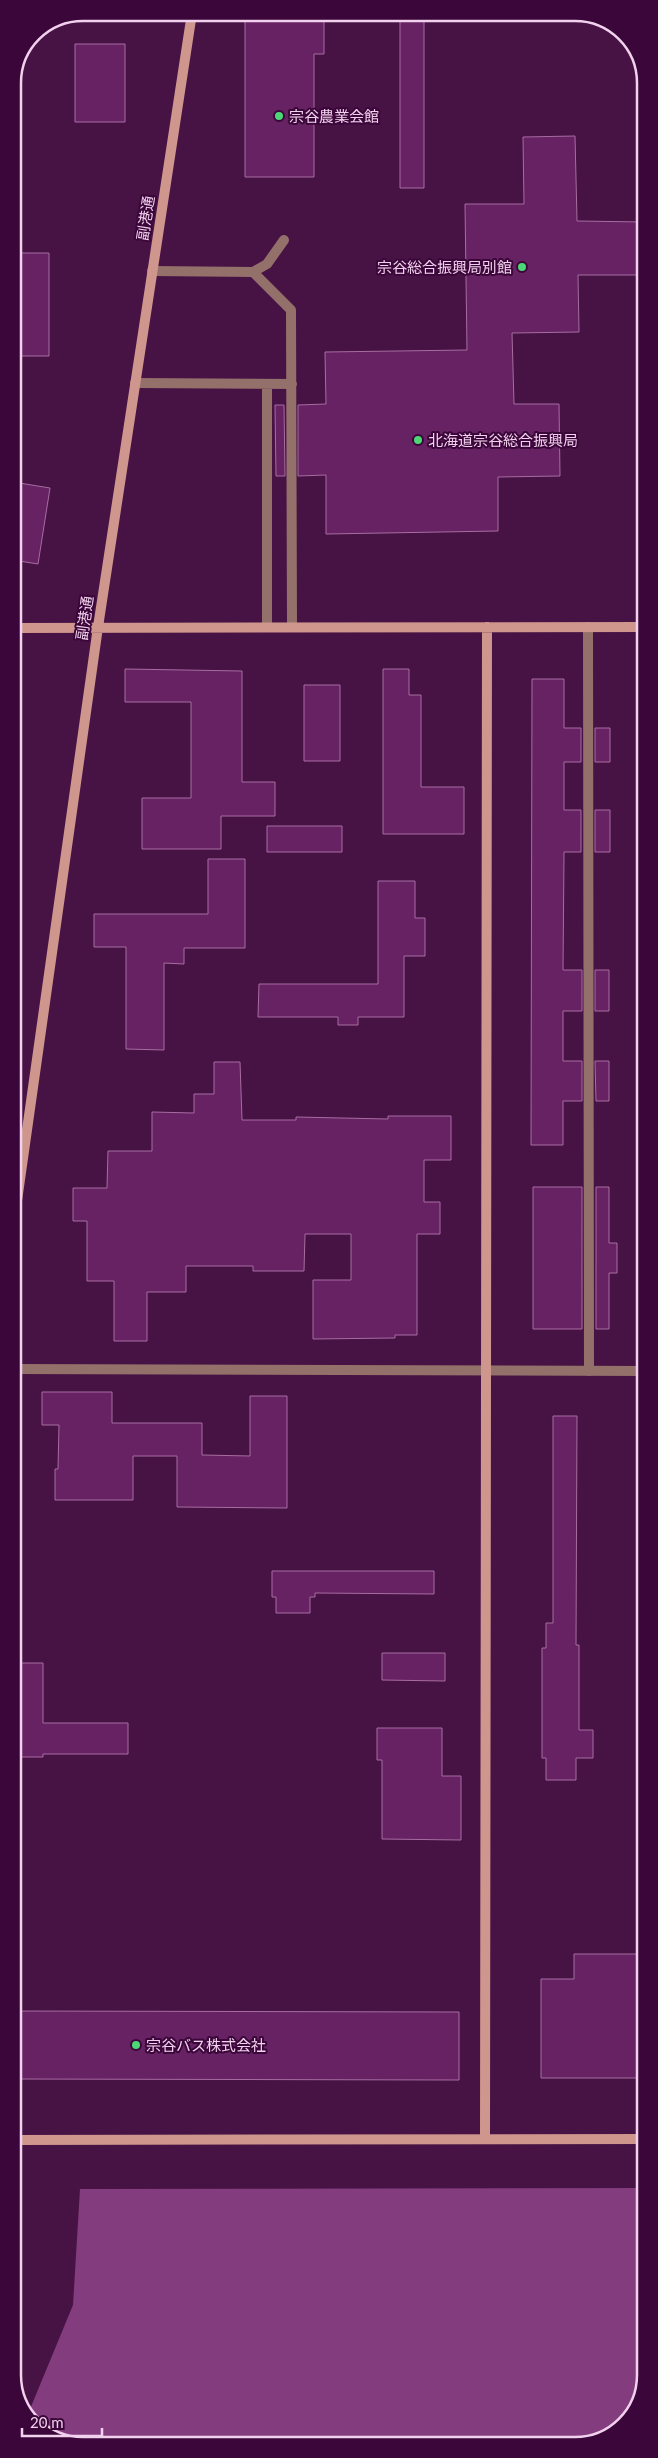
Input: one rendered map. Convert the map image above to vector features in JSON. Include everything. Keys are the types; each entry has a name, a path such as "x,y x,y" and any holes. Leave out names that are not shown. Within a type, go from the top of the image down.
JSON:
{"street":[{"name":"副港通","path":"21,1172 98,627 191,21"},
{"path":"152,271 254,272 267,264 284,240"},
{"path":"254,272 291,310 292,627"},
{"path":"135,383 292,384"},
{"path":"267,384 267,627"},
{"path":"485,2138 488,627"},
{"path":"588,627 589,1371"},
{"path":"21,628 637,627"},
{"path":"21,1369 637,1371"},
{"path":"21,2140 637,2139"}],"shaded area":[{"path":"637,2188 637,2375 632,2399 621,2416 606,2429 587,2436 575,2437 79,2437 59,2432 42,2421 31,2408 73,2305 80,2189"}],"building":[{"name":"宗谷農業会館","path":"245,21 324,21 324,54 314,54 314,177 245,177"},
{"path":"400,21 424,21 424,188 400,188"},
{"path":"75,44 125,44 125,122 75,122"},
{"name":"北海道宗谷総合振興局","path":"575,136 577,221 637,222 637,275 578,275 579,332 512,333 514,404 559,404 560,476 498,477 498,531 326,534 326,475 298,476 298,405 326,404 325,352 467,350 465,204 524,204 523,137"},
{"path":"21,253 49,253 49,356 21,356"},
{"path":"275,405 284,405 285,476 276,476"},
{"path":"21,483 50,488 38,564 21,561"},
{"path":"125,669 242,671 242,782 275,782 275,816 221,816 221,849 142,849 142,798 191,798 191,702 125,702"},
{"path":"383,669 409,669 409,695 421,695 421,787 464,787 464,834 383,834"},
{"path":"532,679 564,679 564,728 581,728 581,762 564,762 564,810 581,810 581,852 564,852 563,970 582,970 582,1011 563,1011 563,1061 582,1061 582,1101 563,1101 563,1145 531,1145"},
{"path":"304,685 340,685 340,761 304,761"},
{"path":"595,728 610,728 610,762 595,762"},
{"path":"595,810 610,810 610,852 595,852"},
{"path":"267,826 342,826 342,852 267,852"},
{"path":"208,859 245,859 245,948 184,948 184,964 164,963 164,1050 126,1049 126,947 94,947 94,914 208,914"},
{"path":"378,881 415,881 415,918 425,918 425,956 404,956 404,1017 358,1017 358,1025 338,1025 338,1017 258,1017 259,984 378,984"},
{"path":"595,970 609,970 609,1011 595,1011"},
{"path":"595,1061 609,1061 609,1101 596,1101"},
{"path":"214,1062 240,1062 242,1120 296,1120 296,1117 388,1119 388,1116 451,1116 451,1160 424,1160 424,1202 440,1202 440,1234 417,1234 417,1335 395,1335 395,1338 313,1339 313,1280 351,1280 351,1234 305,1234 304,1271 253,1271 253,1266 186,1266 186,1292 147,1292 147,1341 114,1341 114,1281 87,1281 87,1221 73,1221 73,1188 107,1188 108,1151 152,1151 152,1112 194,1113 194,1094 214,1094"},
{"path":"533,1187 582,1187 582,1329 533,1329"},
{"path":"596,1187 609,1187 609,1243 617,1243 617,1273 609,1273 609,1329 596,1329"},
{"path":"42,1392 112,1392 112,1423 202,1423 202,1455 250,1456 250,1396 287,1396 287,1508 177,1507 177,1456 133,1456 133,1500 55,1500 55,1469 58,1469 59,1425 42,1425"},
{"path":"553,1416 577,1416 576,1645 579,1645 579,1730 593,1730 593,1758 576,1758 576,1780 546,1780 546,1758 542,1758 542,1648 546,1648 546,1623 553,1623"},
{"path":"272,1571 434,1571 434,1594 315,1593 315,1597 310,1597 310,1613 276,1613 276,1597 272,1597"},
{"path":"382,1653 445,1653 445,1681 382,1680"},
{"path":"21,1663 43,1663 43,1723 128,1723 128,1754 43,1754 43,1757 21,1757"},
{"path":"377,1728 442,1728 442,1776 461,1776 461,1840 382,1839 382,1760 377,1760"},
{"path":"574,1954 637,1954 637,2078 541,2078 541,1979 574,1979"},
{"path":"21,2011 459,2012 459,2080 21,2079"}],"place":[{"name":"宗谷農業会館","path":"279,116"},
{"name":"宗谷総合振興局別館","path":"522,267"},
{"name":"北海道宗谷総合振興局","path":"418,440"},
{"name":"宗谷バス株式会社","path":"136,2045"}]}
